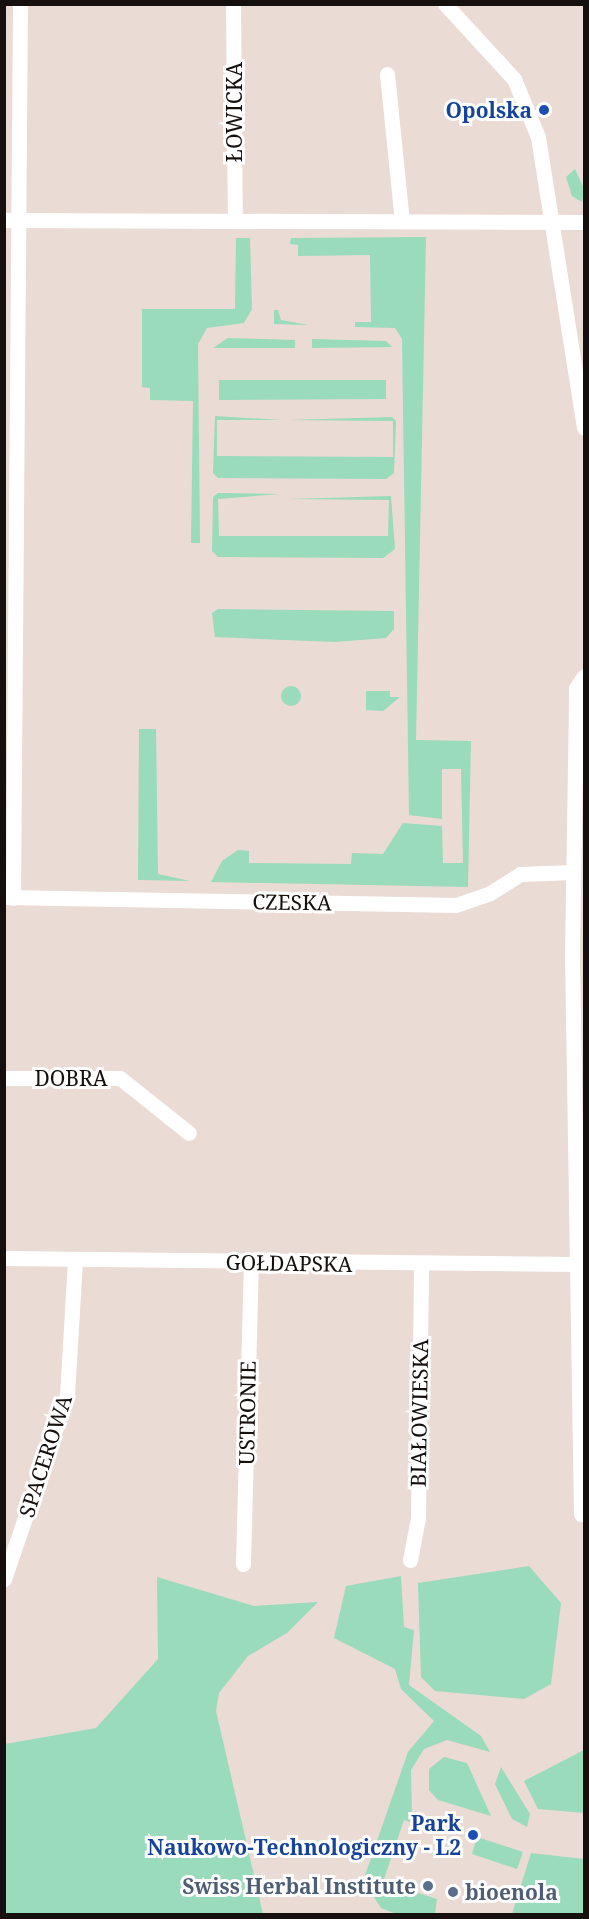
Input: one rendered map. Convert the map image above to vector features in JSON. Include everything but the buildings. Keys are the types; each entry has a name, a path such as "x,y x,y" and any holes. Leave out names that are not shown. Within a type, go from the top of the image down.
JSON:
{"street":[{"path":"9,898 12,219 20,4"},
{"name":"ŁOWICKA","path":"233,4 235,220"},
{"path":"446,4 507,70 528,104 555,225 585,427"},
{"path":"387,74 402,221"},
{"path":"12,219 402,221 555,225 585,222"},
{"path":"581,1514 574,1264 573,872 576,688 585,676"},
{"name":"CZESKA","path":"9,898 456,905 490,893 520,874 573,872"},
{"name":"DOBRA","path":"4,1077 120,1078 189,1133"},
{"name":"GOŁDAPSKA","path":"4,1258 421,1266 574,1264"},
{"name":"SPACEROWA","path":"4,1579 67,1395 75,1259"},
{"name":"USTRONIE","path":"243,1564 251,1263"},
{"name":"BIAŁOWIESKA","path":"410,1560 418,1518 421,1266"}],"green space":[{"path":"575,169 584,189 582,202 572,196 566,177"},
{"path":"426,237 416,740 471,741 468,887 211,882 222,861 238,850 249,851 249,863 351,864 352,853 383,854 403,823 442,826 443,863 463,863 461,769 442,769 442,819 409,815 402,339 395,328 355,327 355,322 371,322 370,255 298,256 298,245 290,244 291,238"},
{"path":"236,238 250,238 252,309 244,323 207,328 198,344 200,543 191,543 193,401 150,400 150,388 142,387 142,309 235,309"},
{"path":"274,310 278,310 281,320 308,325 274,324"},
{"path":"228,338 295,340 295,348 213,348"},
{"path":"312,339 386,341 392,347 312,348"},
{"path":"219,380 386,380 386,399 219,400"},
{"path":"215,416 283,420 217,420 217,456 393,457 393,421 288,420 392,417 396,421 394,473 386,479 218,478 213,473"},
{"path":"218,493 280,494 218,499 219,536 388,536 389,500 289,499 391,496 395,549 383,558 218,557 212,551 213,497"},
{"path":"218,609 394,611 394,629 386,638 335,642 215,637 212,613"},
{"path":"291,686 298,689 301,696 298,703 291,706 284,703 281,696 284,689"},
{"path":"366,691 390,691 390,697 400,697 383,711 366,710"},
{"path":"139,729 156,729 158,874 190,881 138,880"},
{"path":"529,1566 561,1603 551,1684 524,1699 435,1691 421,1677 418,1583"},
{"path":"401,1576 404,1627 414,1630 409,1685 481,1736 490,1752 447,1740 424,1749 411,1770 412,1815 410,1822 404,1820 383,1882 437,1899 435,1914 396,1914 381,1908 363,1881 408,1752 434,1721 401,1689 395,1669 334,1638 346,1586"},
{"path":"157,1577 254,1606 318,1602 287,1633 248,1656 219,1693 216,1711 263,1914 5,1914 5,1744 96,1728 158,1659"},
{"path":"584,1750 584,1813 538,1809 524,1781"},
{"path":"444,1757 467,1763 491,1816 438,1800 429,1790 429,1769"},
{"path":"501,1767 530,1814 527,1827 512,1819 495,1784"},
{"path":"477,1837 523,1852 517,1869 472,1854"},
{"path":"531,1853 584,1859 584,1914 512,1914"}],"place":[{"name":"Opolska","path":"544,110"},
{"name":"Park Naukowo-Technologiczny - L2","path":"473,1835"},
{"name":"Swiss Herbal Institute","path":"428,1886"},
{"name":"bioenola","path":"453,1892"}]}
